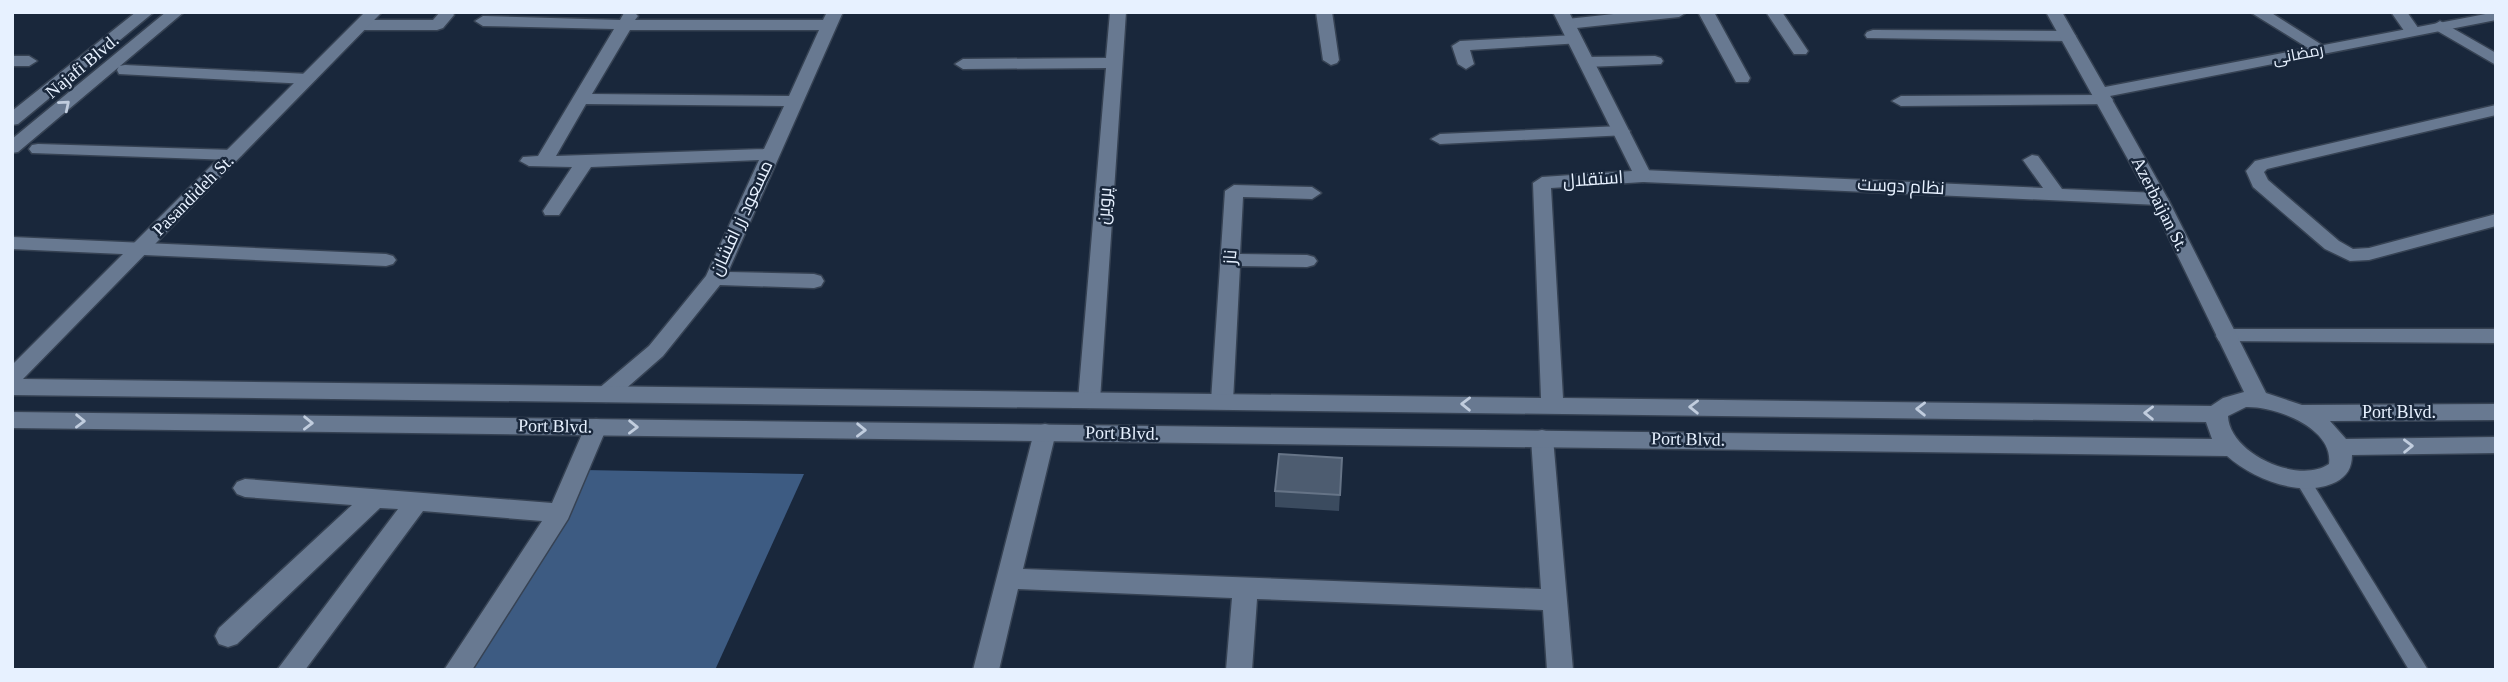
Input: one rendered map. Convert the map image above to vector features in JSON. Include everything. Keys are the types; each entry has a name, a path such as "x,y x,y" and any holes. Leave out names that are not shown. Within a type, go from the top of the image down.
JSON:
{"street":[{"name":"Najafi Blvd.","path":"12,120 146,12"},
{"name":"Najafi Blvd.","path":"12,148 176,12"},
{"name":"پروین","path":"1089,400 1118,12"},
{"path":"1324,12 1331,60"},
{"path":"1564,18 1679,12"},
{"path":"1706,12 1742,78"},
{"path":"1774,12 1800,51"},
{"name":"Azerbaijan St.","path":"2054,12 2159,199 2258,399"},
{"path":"2258,12 2322,50"},
{"path":"2399,12 2413,32"},
{"path":"368,18 438,25 446,15"},
{"name":"رمضانی","path":"2102,97 2496,15"},
{"name":"Pasandideh St.","path":"12,378 368,18"},
{"name":"استقلال","path":"1552,405 1542,183 1643,176 1564,18"},
{"path":"628,19 580,99 537,161 584,162 771,154"},
{"path":"483,21 832,19"},
{"name":"مسعود زر افشان","path":"606,394 656,351 715,278 832,19"},
{"path":"2440,26 2496,60"},
{"path":"1873,35 2068,36"},
{"path":"1466,64 1460,46 1575,40"},
{"path":"1586,62 1655,61"},
{"path":"963,64 1114,63"},
{"path":"125,70 308,79"},
{"path":"1900,101 2102,97"},
{"path":"580,99 795,100"},
{"path":"2496,110 2261,165 2255,171 2260,183 2332,245 2350,255 2370,254 2496,220"},
{"path":"1440,139 1620,131"},
{"path":"38,149 233,155"},
{"path":"2032,160 2056,194"},
{"path":"552,211 584,162"},
{"name":"نظام دوست","path":"1643,176 2159,199"},
{"name":"ناز","path":"1222,401 1234,191 1312,193"},
{"path":"12,243 386,260"},
{"path":"1230,260 1307,261"},
{"path":"715,278 814,281"},
{"path":"2226,336 2496,336"},
{"name":"Port Blvd.","path":"12,387 2217,414"},
{"path":"2258,399 2301,413 2325,428 2339,447 2342,461 2336,472 2322,478 2303,480 2264,469 2231,448 2218,430 2217,414 2225,405 2239,400 2258,399"},
{"path":"2457,412 2491,445"},
{"name":"Port Blvd.","path":"2301,413 2496,412"},
{"name":"Port Blvd.","path":"12,420 2231,448"},
{"path":"457,670 560,513 596,426"},
{"path":"986,670 1045,432"},
{"path":"1542,438 1560,670"},
{"name":"Port Blvd.","path":"2339,447 2491,445"},
{"path":"245,488 560,513"},
{"path":"228,636 375,498"},
{"path":"290,670 417,502"},
{"path":"1010,579 1554,600"},
{"path":"1239,670 1245,588"}],"lane":[{"path":"2303,480 2419,670"}],"shaded area":[{"path":"584,470 804,474 715,670 473,670"}],"building":[{"path":"1279,454 1342,458 1340,495 1275,491"}]}
